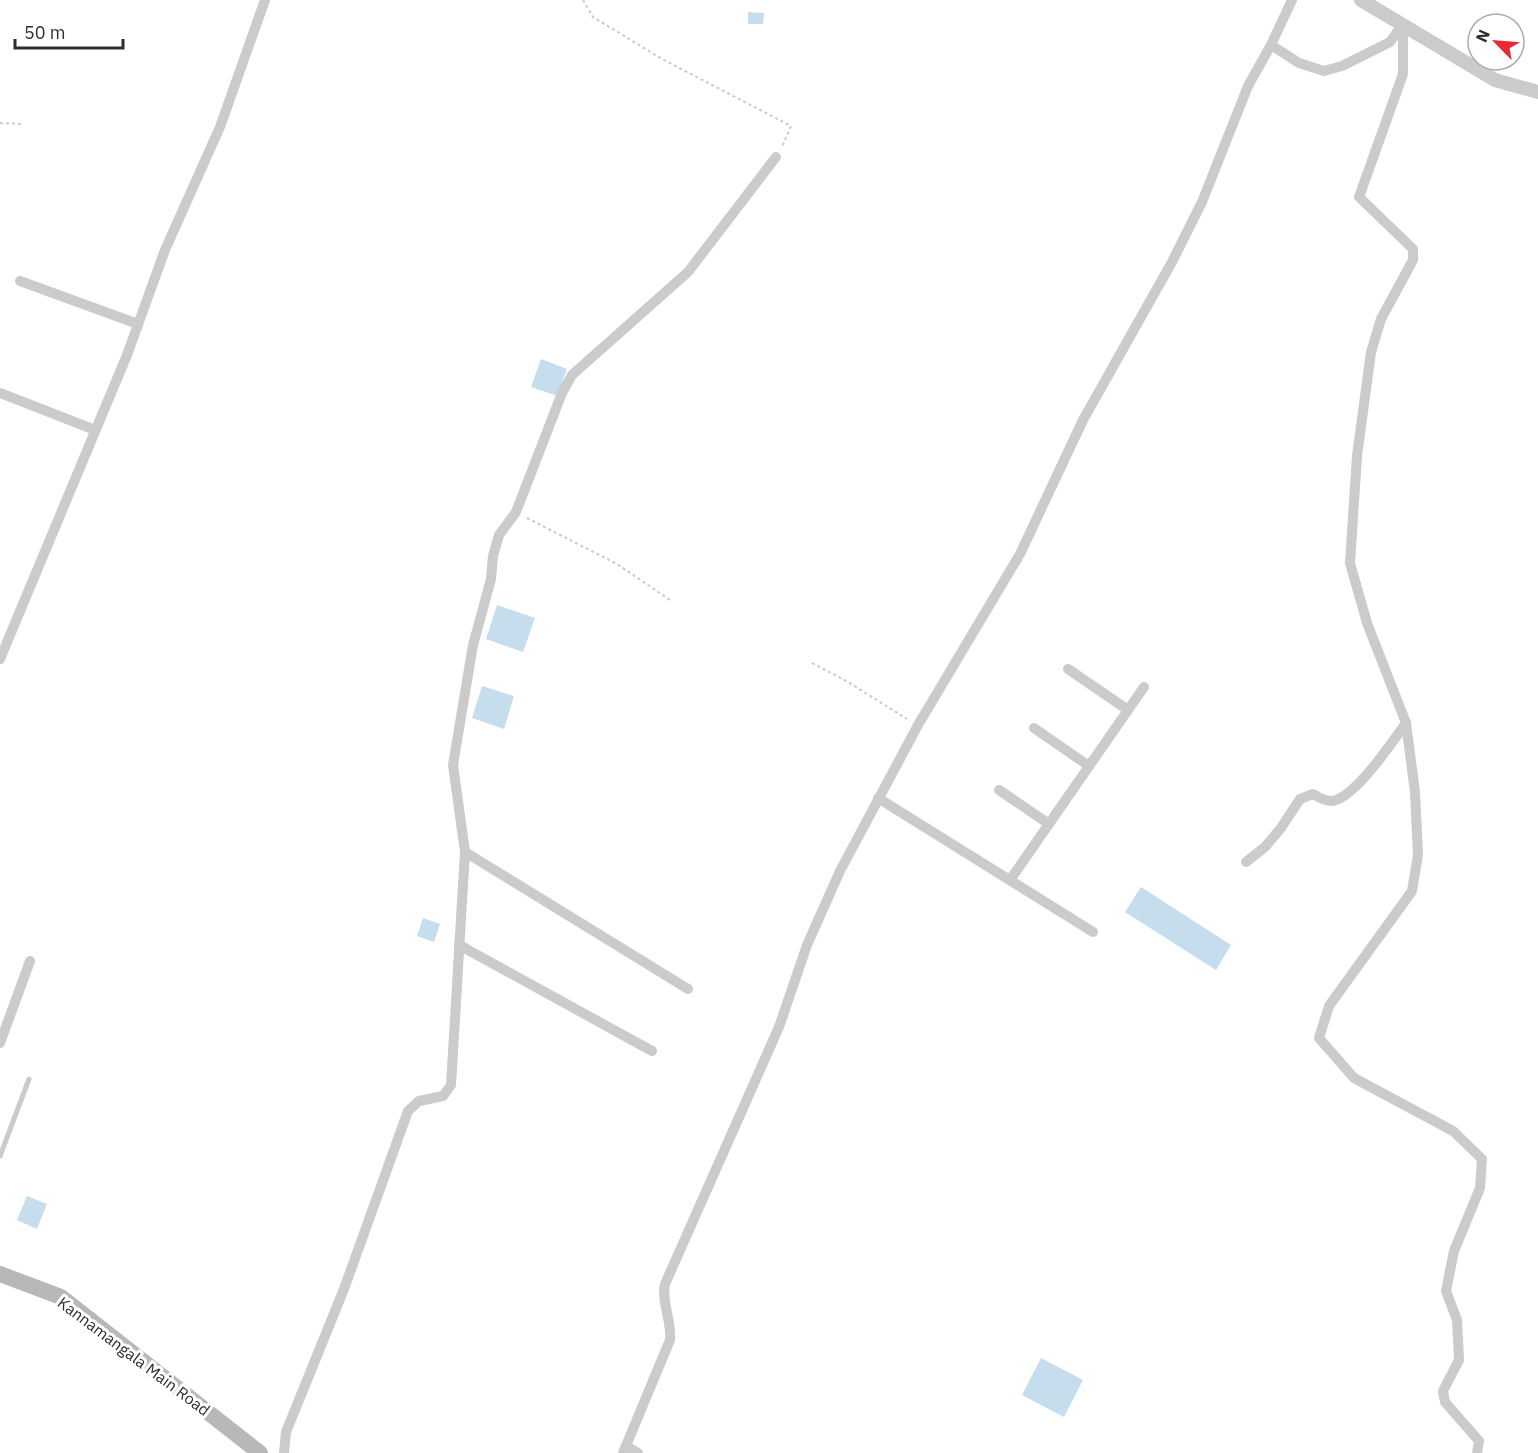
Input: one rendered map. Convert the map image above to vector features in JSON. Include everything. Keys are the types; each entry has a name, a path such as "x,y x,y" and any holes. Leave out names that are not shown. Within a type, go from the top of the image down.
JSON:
{"main road":[{"name":"Kannamangala Main Road","path":"0,1274 61,1297 260,1453"}],"street":[{"path":"1,655 138,324 165,250 220,128 265,0"},
{"path":"638,1453 624,1449 670,1340 671,1324 664,1297 665,1284 779,1026 807,945 840,871 918,724 1020,554 1083,420 1202,202 1248,86 1271,45 1292,0"},
{"path":"1361,0 1495,80 1538,92"},
{"path":"1271,45 1299,63 1324,71 1342,66 1390,42 1403,24"},
{"path":"1403,24 1404,74 1359,197 1413,249 1413,260 1382,319 1371,352 1357,456 1350,563 1367,623 1406,723 1415,792 1418,855 1412,891 1329,1006 1319,1038 1354,1078 1453,1131 1482,1159 1480,1188 1454,1251 1446,1291 1456,1320 1459,1360 1443,1391 1445,1402 1479,1441 1477,1453"},
{"path":"284,1453 286,1432 344,1289 408,1111 419,1101 443,1096 451,1085 465,852 453,765 473,645 491,579 493,556 499,535 516,512 562,393 572,375 688,272 776,156"},
{"path":"20,280 138,324"},
{"path":"0,393 95,430"},
{"path":"1068,669 1128,710"},
{"path":"1010,880 1144,687"},
{"path":"1246,862 1276,835 1300,799 1313,794 1329,801 1341,798 1368,773 1406,723"},
{"path":"1034,728 1089,766"},
{"path":"999,789 1049,824"},
{"path":"878,798 1093,932"},
{"path":"465,852 688,989"},
{"path":"459,945 652,1051"},
{"path":"0,1043 30,961"}],"lane":[{"path":"0,1156 29,1080"}],"path":[{"path":"584,0 593,17 662,59 791,126 776,156"},
{"path":"0,123 21,124"},
{"path":"516,512 617,564 670,600"},
{"path":"812,663 918,724"}],"water":[{"path":"748,12 764,13 763,24 748,24"},
{"path":"541,359 567,369 557,396 531,387"},
{"path":"497,605 535,618 523,652 486,639"},
{"path":"482,686 514,696 504,729 472,718"},
{"path":"1141,887 1231,945 1216,970 1125,912"},
{"path":"423,918 440,924 434,942 417,936"},
{"path":"27,1196 47,1204 37,1229 17,1220"},
{"path":"1041,1358 1083,1380 1064,1417 1022,1395"}]}
